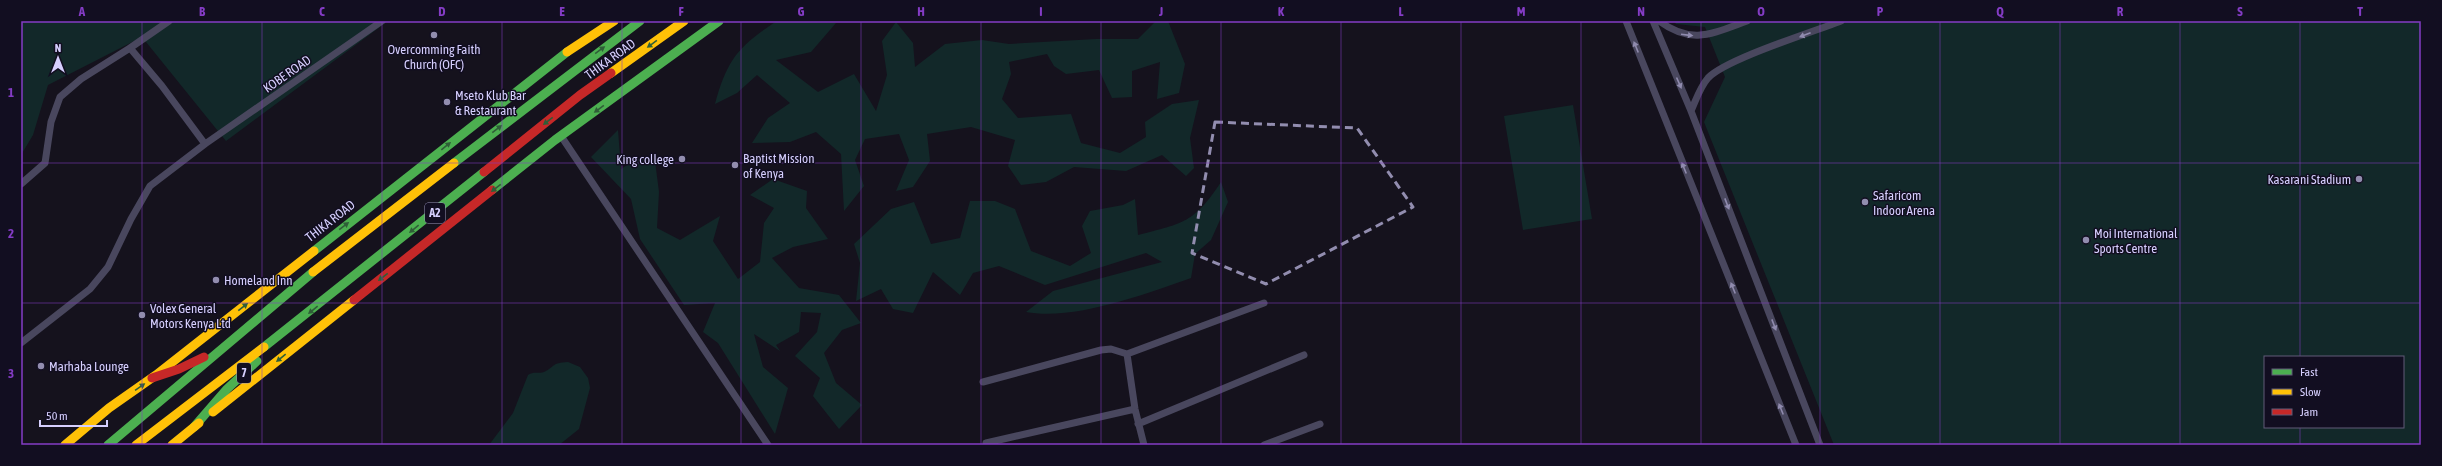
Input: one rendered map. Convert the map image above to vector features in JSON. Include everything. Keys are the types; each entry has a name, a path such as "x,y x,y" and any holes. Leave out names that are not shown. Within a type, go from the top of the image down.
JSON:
{"main road":[{"name":"THIKA ROAD","path":"65,445 109,408 152,378 552,62 614,21"},
{"name":"THIKA ROAD","path":"108,445 291,289 592,55 640,21"},
{"name":"THIKA ROAD","path":"136,445 186,405 298,321 580,96 684,21"},
{"path":"172,445 561,136 719,21"},
{"name":"7","path":"194,427 227,390 298,321"},
{"path":"152,378 179,369 224,346"}],"street":[{"path":"21,184 45,163 51,122 60,97 80,79 130,48 169,21"},
{"name":"KOBE ROAD","path":"21,344 90,289 108,268 131,219 150,186 204,144 382,21"},
{"path":"1626,21 1796,445"},
{"path":"1653,21 1692,111 1820,445"},
{"path":"1659,21 1674,32 1689,36 1718,32 1747,21"},
{"path":"1692,111 1701,88 1709,77 1732,63 1841,21"},
{"path":"130,48 162,86 204,144"},
{"path":"561,136 768,445"},
{"path":"983,382 1101,350 1111,349 1127,354 1264,303"},
{"path":"1127,354 1138,424 1144,445"},
{"path":"1138,424 1304,355"},
{"path":"986,443 1136,410"},
{"path":"1264,445 1320,424"}],"highlighted area":[{"path":"1215,122 1357,128 1413,207 1266,284 1192,253"}],"green space":[{"path":"21,21 388,21 226,141 142,37 48,85 33,135 21,155"},
{"path":"777,21 836,23 811,52 776,60 818,92 854,74 876,111 887,75 882,41 896,22 913,43 915,67 945,44 982,40 1009,44 1096,39 1138,39 1156,21 1168,21 1185,64 1179,93 1157,99 1160,62 1132,71 1132,97 1112,98 1099,70 1066,74 1054,66 1047,54 1009,62 1011,74 1002,99 1018,118 1071,114 1081,143 1120,153 1146,137 1145,122 1172,104 1199,100 1190,138 1194,168 1186,176 1162,155 1126,171 1074,167 1046,182 1021,185 1008,166 1015,140 971,127 927,134 930,161 913,187 896,191 909,160 899,134 865,139 855,160 864,186 844,211 841,154 816,132 790,142 752,143 768,118 790,103 757,75 737,93 715,104 724,76 736,55 753,38"},
{"name":"Moi International Sports Centre","path":"1674,21 2421,21 2421,445 1834,445 1704,122 1725,77 1705,27 1676,24"},
{"path":"1573,105 1592,219 1523,230 1504,116"},
{"path":"618,130 621,169 640,157 655,161 659,192 657,228 680,240 720,216 713,241 738,279 760,262 764,223 774,208 750,195 773,179 807,191 806,208 828,239 793,247 772,258 799,288 839,295 861,323 842,330 824,353 836,383 862,405 839,429 813,396 820,378 795,356 817,332 821,313 801,312 799,332 776,345 780,351 754,334 763,367 788,388 775,434 718,343 703,332 715,303 684,305 640,239 631,199 591,157"},
{"path":"1221,182 1228,202 1211,240 1195,254 1191,278 1153,291 1109,304 1066,313 1045,314 1026,312 1053,291 1162,262 1146,253 1045,285 999,266 973,273 960,295 933,272 913,313 893,309 881,289 856,301 860,263 854,244 891,209 914,202 931,244 960,238 970,201 995,201 1015,209 1031,251 1070,266 1091,253 1082,226 1090,211 1123,205 1135,199 1138,235 1177,224 1195,214 1212,196"},
{"path":"568,362 580,367 588,378 590,388 579,429 559,445 489,445 513,413 528,375 532,373 544,372 556,364"}],"traffic: fast":[{"path":"454,163 640,21"},
{"path":"492,190 555,140 719,21"},
{"path":"314,251 567,52"},
{"path":"264,347 484,172"},
{"path":"108,445 313,272"},
{"path":"194,427 227,389 257,361"}],"traffic: slow":[{"path":"567,52 614,21"},
{"path":"611,73 684,21"},
{"path":"313,272 454,163"},
{"path":"65,445 109,408 156,375 314,251"},
{"path":"213,412 354,300"},
{"path":"136,445 264,347"},
{"path":"172,445 199,423"}],"traffic: jam":[{"path":"484,172 580,95 611,73"},
{"path":"354,300 492,190"},
{"path":"152,378 179,369 204,357"}],"place":[{"name":"Overcomming Faith Church (OFC)","path":"434,35"},
{"name":"Mseto Klub Bar & Restaurant","path":"447,102"},
{"name":"King college","path":"682,159"},
{"name":"Baptist Mission of Kenya","path":"735,165"},
{"name":"Kasarani Stadium","path":"2359,179"},
{"name":"Safaricom Indoor Arena","path":"1865,202"},
{"name":"Moi International Sports Centre","path":"2086,240"},
{"name":"Homeland Inn","path":"216,280"},
{"name":"Volex General Motors Kenya Ltd","path":"142,315"},
{"name":"Marhaba Lounge","path":"41,366"}]}
